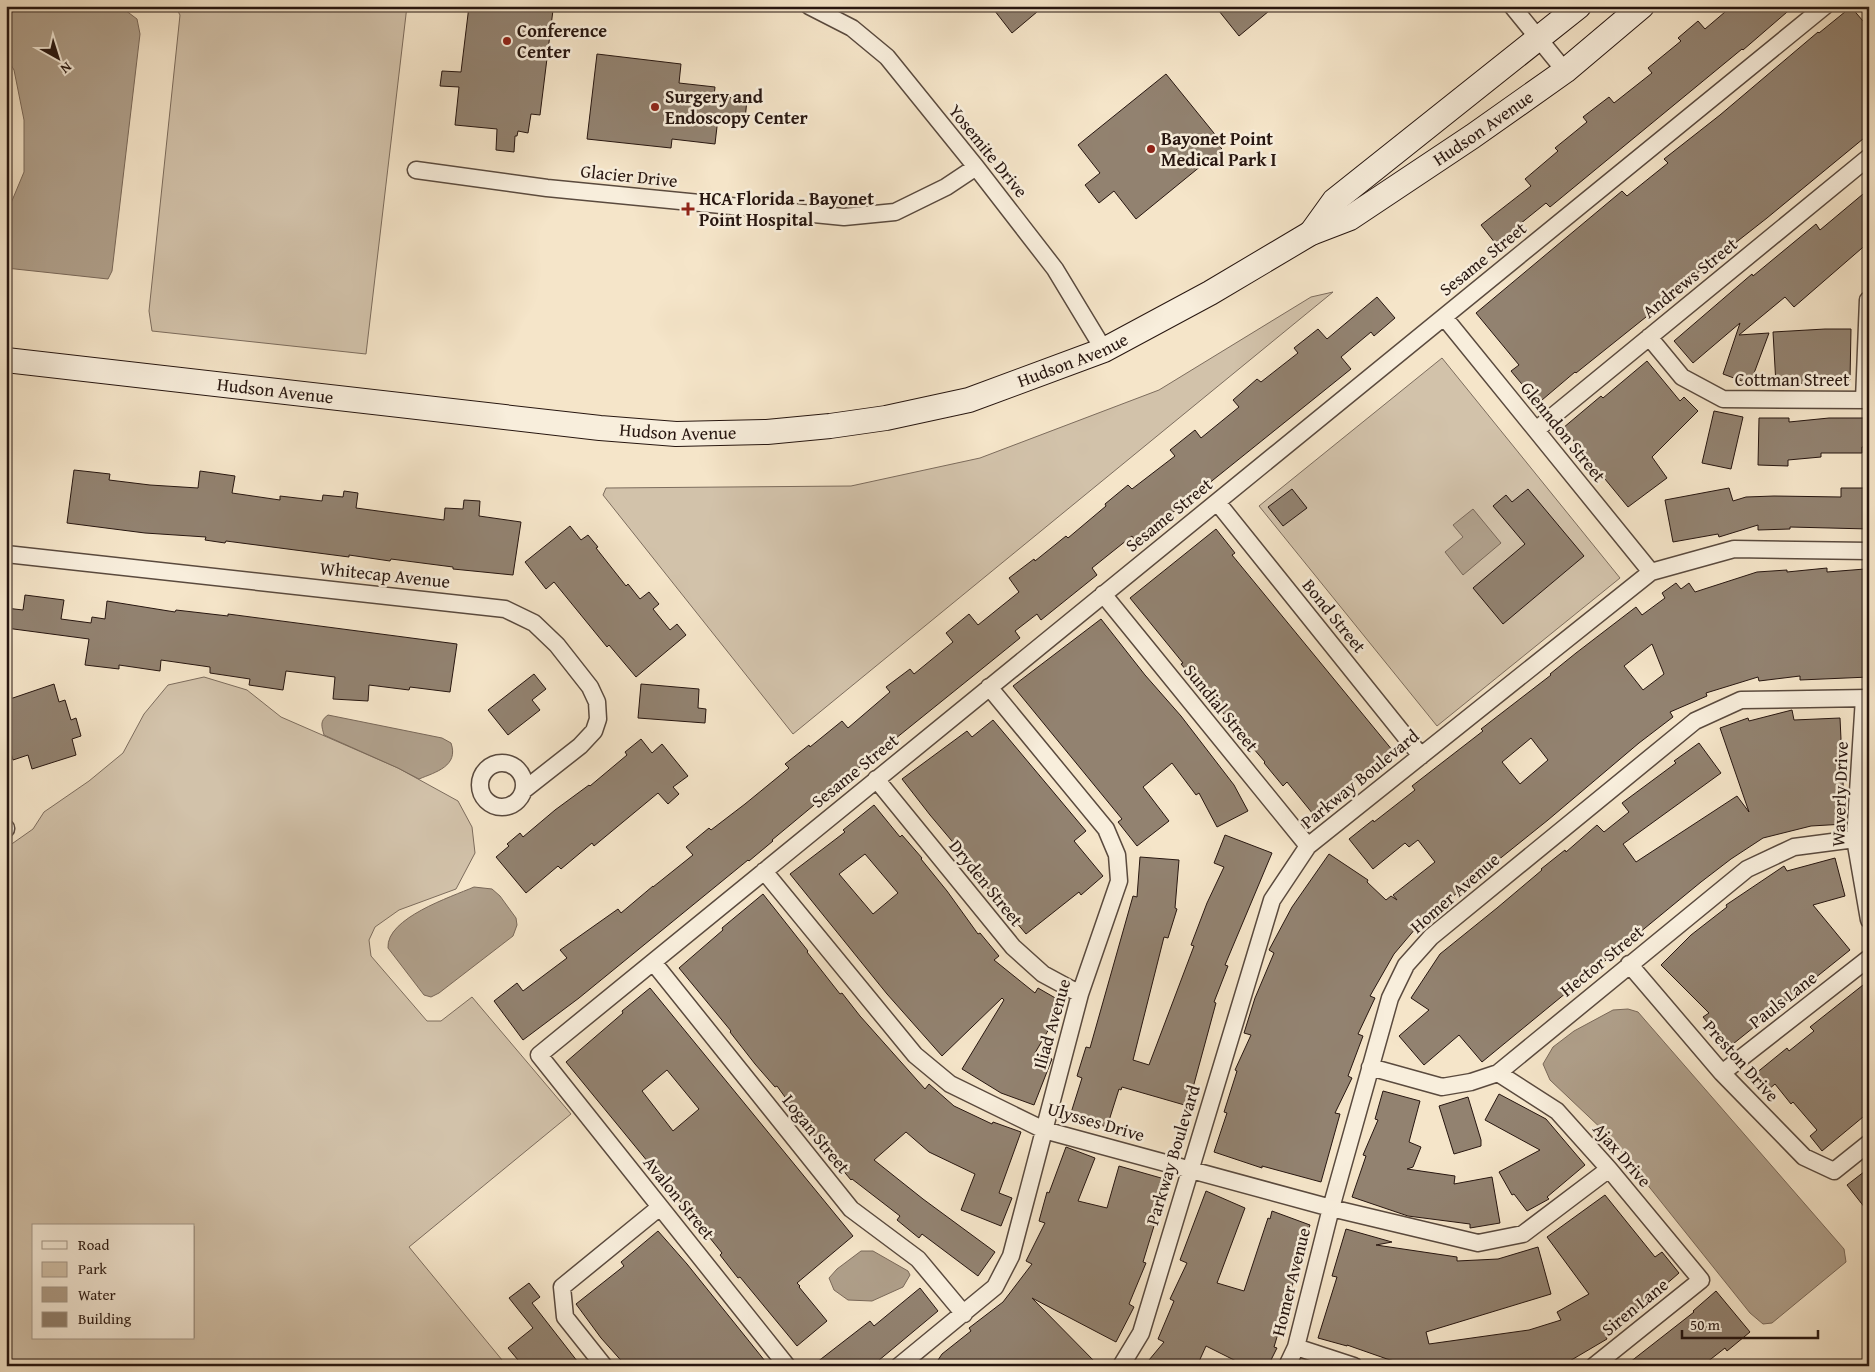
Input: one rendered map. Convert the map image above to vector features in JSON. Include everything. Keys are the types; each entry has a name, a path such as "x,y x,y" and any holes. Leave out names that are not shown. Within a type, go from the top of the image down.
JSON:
{"street":[{"name":"Yosemite Drive","path":"810,6 852,28 886,58 976,167 1055,269 1104,350"},
{"path":"1512,6 1565,71"},
{"name":"Hudson Avenue","path":"1312,233 1334,201 1539,40 1579,6"},
{"name":"Hudson Avenue","path":"6,360 600,428 676,434 766,432 886,418 969,400 1104,350 1210,293 1312,233 1350,218 1473,136 1565,71 1642,6"},
{"name":"Sesame Street","path":"538,1055 1825,6"},
{"name":"Andrews Street","path":"1536,430 1869,158"},
{"name":"Glacier Drive","path":"416,170 547,188 844,217 895,212 946,187 976,167"},
{"path":"1867,400 1868,300"},
{"name":"Glenndon Street","path":"1444,316 1651,572"},
{"name":"Cottman Street","path":"1650,337 1682,377 1723,399 1867,400"},
{"name":"Bond Street","path":"1217,502 1421,756"},
{"name":"Parkway Boulevard","path":"1121,1366 1140,1333 1272,900 1308,846 1651,572 1734,549 1869,551"},
{"name":"Whitecap Avenue","path":"6,554 505,609 534,623 557,645 590,687 597,702 598,719 594,731 580,746 524,790"},
{"name":"Sundial Street","path":"1103,594 1308,846"},
{"name":"Iliad Avenue","path":"899,1366 995,1288 1012,1256 1080,994 1119,881 1117,855 1106,829 989,688"},
{"name":"Waverly Drive","path":"1866,698 1855,839 1869,920"},
{"name":"Homer Avenue","path":"1287,1366 1296,1347 1330,1208 1390,998 1406,966 1431,937 1696,721 1740,700 1866,698"},
{"name":"Dryden Street","path":"876,779 1013,947 1043,974 1080,994"},
{"name":"Hector Street","path":"1370,1067 1442,1087 1471,1082 1498,1073 1747,869 1794,847 1855,839"},
{"name":"Ulysses Drive","path":"764,871 915,1055 950,1084 1044,1130 1330,1208 1478,1243 1523,1234 1610,1169"},
{"name":"Pauls Lane","path":"1722,1073 1869,958"},
{"name":"Logan Street","path":"653,962 851,1208 918,1258 964,1314"},
{"name":"Preston Drive","path":"1629,964 1722,1073 1804,1157 1834,1172 1869,1143"},
{"name":"Avalon Street","path":"538,1055 787,1366"},
{"name":"Ajax Drive","path":"1498,1073 1557,1111 1610,1169 1701,1280"},
{"path":"604,1366 565,1317 562,1287 660,1207"},
{"name":"Siren Lane","path":"1594,1366 1701,1280"},
{"path":"1296,1347 1354,1366"}],"green space":[{"path":"175,6 407,6 366,354 152,331 149,311 180,15"},
{"path":"1333,292 793,734 603,495 606,488 851,486 980,458 1159,390 1311,297"},
{"path":"1442,358 1620,578 1437,726 1259,506"},
{"path":"204,677 247,690 281,717 398,768 458,801 472,827 475,853 456,889 399,910 375,927 369,940 371,956 427,1021 441,1021 472,997 571,1114 409,1247 507,1366 6,1366 6,848 33,829 44,812 89,781 123,753 144,714 168,685"}],"water":[{"path":"6,6 99,6 125,10 137,19 140,34 112,271 108,279 6,268 6,215 24,172 24,120 14,70 6,57"},
{"path":"1473,509 1501,543 1463,575 1445,552 1463,537 1453,525"},
{"path":"328,715 442,738 451,743 452,757 449,763 439,771 419,779 324,735 322,722"},
{"path":"474,887 492,889 500,896 516,918 517,925 513,936 439,993 431,997 424,995 388,948 390,937 397,927 408,918 436,903"},
{"path":"1628,1009 1638,1012 1844,1249 1846,1262 1772,1323 1763,1324 1750,1313 1606,1133 1550,1080 1543,1064 1553,1047 1574,1031 1613,1010"},
{"path":"861,1251 873,1251 908,1271 910,1275 903,1287 872,1301 848,1300 834,1290 829,1278 837,1269"}],"building":[{"name":"Conference Center","path":"469,6 534,6 553,10 540,115 531,114 528,133 518,131 517,136 515,136 514,152 496,150 497,129 455,125 459,87 440,86 442,71 461,72"},
{"path":"991,6 1044,6 1012,33"},
{"path":"1215,6 1275,6 1239,36"},
{"path":"1732,6 1794,6 1743,50 1550,207 1546,203 1520,224 1524,229 1499,248 1481,225 1531,186 1525,179 1558,151 1555,148 1587,122 1583,117 1609,97 1614,103 1652,73 1648,68 1681,41 1678,38 1698,21 1705,29"},
{"path":"1851,7 1869,28 1869,134 1692,277 1671,297 1542,400 1530,386 1526,389 1511,371 1519,365 1476,313 1622,191 1627,196 1668,163 1664,159"},
{"name":"Surgery and Endoscopy Center","path":"597,54 681,64 679,83 715,87 714,96 747,99 745,120 718,118 715,144 672,139 671,148 587,139"},
{"name":"Bayonet Point Medical Park I","path":"1166,74 1222,143 1219,145 1224,152 1209,164 1207,161 1136,219 1114,191 1099,203 1085,185 1100,173 1078,145"},
{"path":"1869,189 1869,242 1794,307 1785,297 1739,335 1769,333 1750,384 1723,374 1740,323 1693,363 1674,341 1752,274 1753,276 1816,224 1820,230"},
{"path":"1377,297 1395,318 1374,336 1371,332 1341,357 1351,369 1136,542 1132,536 1092,568 1097,575 1041,620 1037,614 1015,631 1020,638 849,776 749,861 579,998 523,1040 494,1001 517,983 523,991 567,958 560,950 618,909 621,913 693,855 686,847 709,828 711,830 745,804 789,768 785,764 842,721 848,728 890,692 886,687 910,669 914,674 953,642 946,633 969,614 978,625 1019,592 1009,578 1034,559 1035,561 1066,536 1068,538 1128,485 1132,489 1175,456 1170,450 1195,430 1201,438 1239,407 1233,400 1257,379 1261,382 1298,353 1294,348 1318,329 1327,339"},
{"path":"1851,329 1850,380 1807,379 1807,383 1776,385 1773,332"},
{"path":"1647,361 1680,401 1684,397 1698,411 1652,457 1667,478 1628,507 1563,428"},
{"path":"1714,411 1743,417 1731,469 1702,463"},
{"path":"1759,418 1789,418 1789,422 1829,418 1869,418 1869,447 1862,447 1862,453 1821,453 1821,457 1788,460 1788,466 1758,465"},
{"path":"74,470 110,474 109,480 198,488 200,471 235,476 232,493 280,500 280,496 322,501 323,495 343,497 344,491 358,493 356,508 444,520 445,508 463,509 464,500 480,501 479,516 521,522 513,575 453,569 453,567 391,559 390,561 349,555 349,557 226,541 225,543 205,540 206,537 145,533 67,523"},
{"path":"1729,488 1733,501 1746,497 1841,497 1841,488 1869,488 1869,529 1790,527 1790,529 1758,530 1758,525 1719,537 1718,534 1673,542 1665,500"},
{"path":"1292,489 1307,508 1283,526 1268,507"},
{"path":"1528,489 1584,556 1503,624 1473,588 1525,544 1493,506 1506,495 1512,502"},
{"path":"570,526 581,540 588,535 626,586 628,584 640,599 649,592 659,604 653,609 670,630 677,624 686,635 636,677 609,645 607,647 554,582 546,589 525,562"},
{"path":"1216,529 1235,553 1232,555 1393,751 1352,781 1313,814 1287,782 1283,786 1265,762 1181,664 1183,663 1130,598"},
{"path":"1827,568 1827,572 1865,569 1869,616 1869,677 1800,680 1800,676 1759,681 1758,677 1706,693 1707,696 1670,712 1673,717 1421,922 1394,954 1370,996 1375,998 1358,1034 1363,1036 1348,1076 1352,1078 1335,1113 1340,1114 1321,1182 1262,1166 1262,1168 1214,1152 1227,1113 1224,1112 1237,1071 1235,1070 1251,1035 1244,1033 1255,998 1274,953 1269,950 1292,907 1329,854 1368,880 1367,882 1386,900 1391,896 1397,900 1393,895 1435,862 1418,840 1409,847 1405,843 1373,869 1349,839 1415,790 1412,786 1483,731 1481,729 1551,675 1576,653 1636,607 1642,615 1665,598 1662,593 1676,583 1681,589 1689,583 1695,592 1757,572 1787,570 1787,572","holes":["1652,644 1664,674 1643,690 1624,666","1531,738 1548,760 1520,784 1502,762"]},
{"path":"25,595 64,600 61,619 91,623 92,617 105,619 107,601 175,612 176,610 228,616 228,614 457,644 450,692 410,687 409,690 369,685 368,701 333,699 335,677 286,671 283,690 249,685 250,679 210,673 210,667 161,660 160,671 119,665 119,669 85,665 89,639 6,628 6,608 23,610"},
{"path":"1101,619 1145,675 1181,716 1234,785 1248,811 1217,827 1199,793 1196,795 1172,763 1143,787 1169,821 1137,846 1118,822 1122,819 1013,686"},
{"path":"534,674 546,689 532,700 540,710 508,735 488,710"},
{"path":"54,684 59,702 65,700 71,720 76,718 81,736 72,739 76,755 32,769 28,755 13,760 6,736 6,711 10,710 7,700"},
{"path":"641,684 699,689 698,708 706,709 705,723 638,718"},
{"path":"1792,710 1794,720 1840,718 1845,824 1811,826 1763,838 1701,882 1482,1062 1459,1035 1424,1065 1399,1036 1429,1010 1411,998 1440,954 1497,908 1541,869 1565,850 1566,852 1597,825 1604,832 1629,812 1622,803 1676,763 1674,761 1699,743 1721,773 1623,844 1636,862 1737,796 1749,812 1720,728 1748,718 1749,721"},
{"path":"993,720 1086,831 1074,841 1103,876 1081,895 1079,892 1026,934 902,779 967,731 972,737"},
{"path":"641,739 652,753 662,744 688,776 673,787 679,794 668,804 658,793 594,846 592,843 561,869 558,866 526,893 496,857 520,833 523,837 555,810 590,786 627,755 625,752"},
{"path":"874,805 900,837 902,835 922,858 978,934 980,933 999,956 994,960 1035,993 1038,988 1064,1003 1035,1053 1052,1059 1034,1105 1001,1093 962,1069 1004,1000 1002,998 942,1056 887,994 790,874 845,832 843,830","holes":["865,854 898,893 873,914 839,874"]},
{"path":"1225,835 1272,853 1225,965 1228,966 1214,1002 1216,1003 1188,1106 1122,1087 1121,1090 1119,1089 1107,1127 1070,1116 1082,1078 1077,1076 1086,1047 1090,1048 1133,896 1137,897 1140,857 1179,860 1175,908 1177,909 1168,938 1164,937 1133,1060 1149,1065 1194,946 1191,945 1207,903 1224,867 1214,863"},
{"path":"1835,858 1845,896 1813,905 1850,950 1728,1048 1703,1017 1709,1013 1661,965 1691,935 1727,907 1726,905 1784,866 1787,871"},
{"path":"763,894 840,994 842,993 925,1089 929,1084 954,1106 992,1124 993,1122 1021,1132 999,1193 1012,1198 1001,1226 961,1210 975,1174 929,1152 906,1132 874,1160 995,1252 978,1276 922,1234 919,1238 897,1220 900,1216 851,1180 806,1126 777,1086 775,1087 755,1064 731,1031 679,968 723,930 722,928"},
{"path":"1863,985 1869,993 1869,1112 1822,1151 1810,1136 1817,1130 1793,1102 1791,1104 1775,1084 1768,1090 1755,1074 1787,1048 1789,1051 1814,1031 1810,1027"},
{"path":"650,988 853,1236 797,1283 827,1321 797,1346 740,1277 738,1278 720,1255 722,1253 566,1062 623,1013 622,1011","holes":["667,1070 699,1109 673,1131 642,1091"]},
{"path":"1383,1091 1420,1101 1409,1142 1421,1147 1413,1167 1407,1169 1455,1176 1454,1184 1492,1177 1500,1223 1470,1228 1470,1224 1408,1216 1352,1197 1366,1156 1363,1155 1378,1120 1375,1119"},
{"path":"1499,1094 1546,1119 1585,1165 1547,1197 1549,1199 1527,1211 1514,1194 1512,1195 1499,1172 1540,1150 1485,1120"},
{"path":"1468,1097 1481,1140 1481,1146 1454,1154 1439,1106"},
{"path":"1066,1147 1095,1158 1078,1201 1107,1208 1119,1166 1168,1180 1143,1262 1146,1263 1129,1304 1134,1307 1116,1342 1032,1298 1099,1366 934,1366 942,1354 971,1331 969,1328 1003,1302 1032,1264 1026,1261 1045,1223 1039,1221 1047,1192 1049,1193"},
{"path":"1869,1168 1869,1213 1847,1185"},
{"path":"1206,1191 1245,1208 1217,1283 1244,1291 1272,1211 1310,1225 1297,1262 1299,1263 1274,1347 1277,1348 1268,1366 1246,1366 1206,1346 1197,1366 1144,1366 1164,1342 1158,1339 1174,1301 1170,1299 1187,1263 1180,1260"},
{"path":"1605,1195 1655,1257 1662,1252 1679,1273 1606,1337 1607,1339 1568,1362 1569,1366 1414,1366 1318,1338 1337,1277 1332,1276 1346,1229 1392,1242 1376,1245 1457,1257 1457,1261 1498,1259 1538,1247 1551,1294 1426,1332 1429,1344 1529,1330 1561,1320 1557,1312 1589,1294 1547,1237"},
{"path":"658,1231 769,1366 626,1366 601,1338 576,1304 624,1266 621,1262"},
{"path":"529,1283 540,1297 532,1303 581,1366 523,1366 508,1348 533,1328 509,1298"},
{"path":"920,1288 938,1311 872,1366 812,1366 870,1321 874,1326"},
{"path":"1716,1291 1750,1332 1727,1351 1725,1348 1702,1366 1625,1366 1694,1312"}],"place":[{"name":"Conference Center","path":"507,41"},
{"name":"Surgery and Endoscopy Center","path":"655,107"},
{"name":"Bayonet Point Medical Park I","path":"1151,149"},
{"name":"HCA Florida - Bayonet Point Hospital","path":"688,209"}]}
